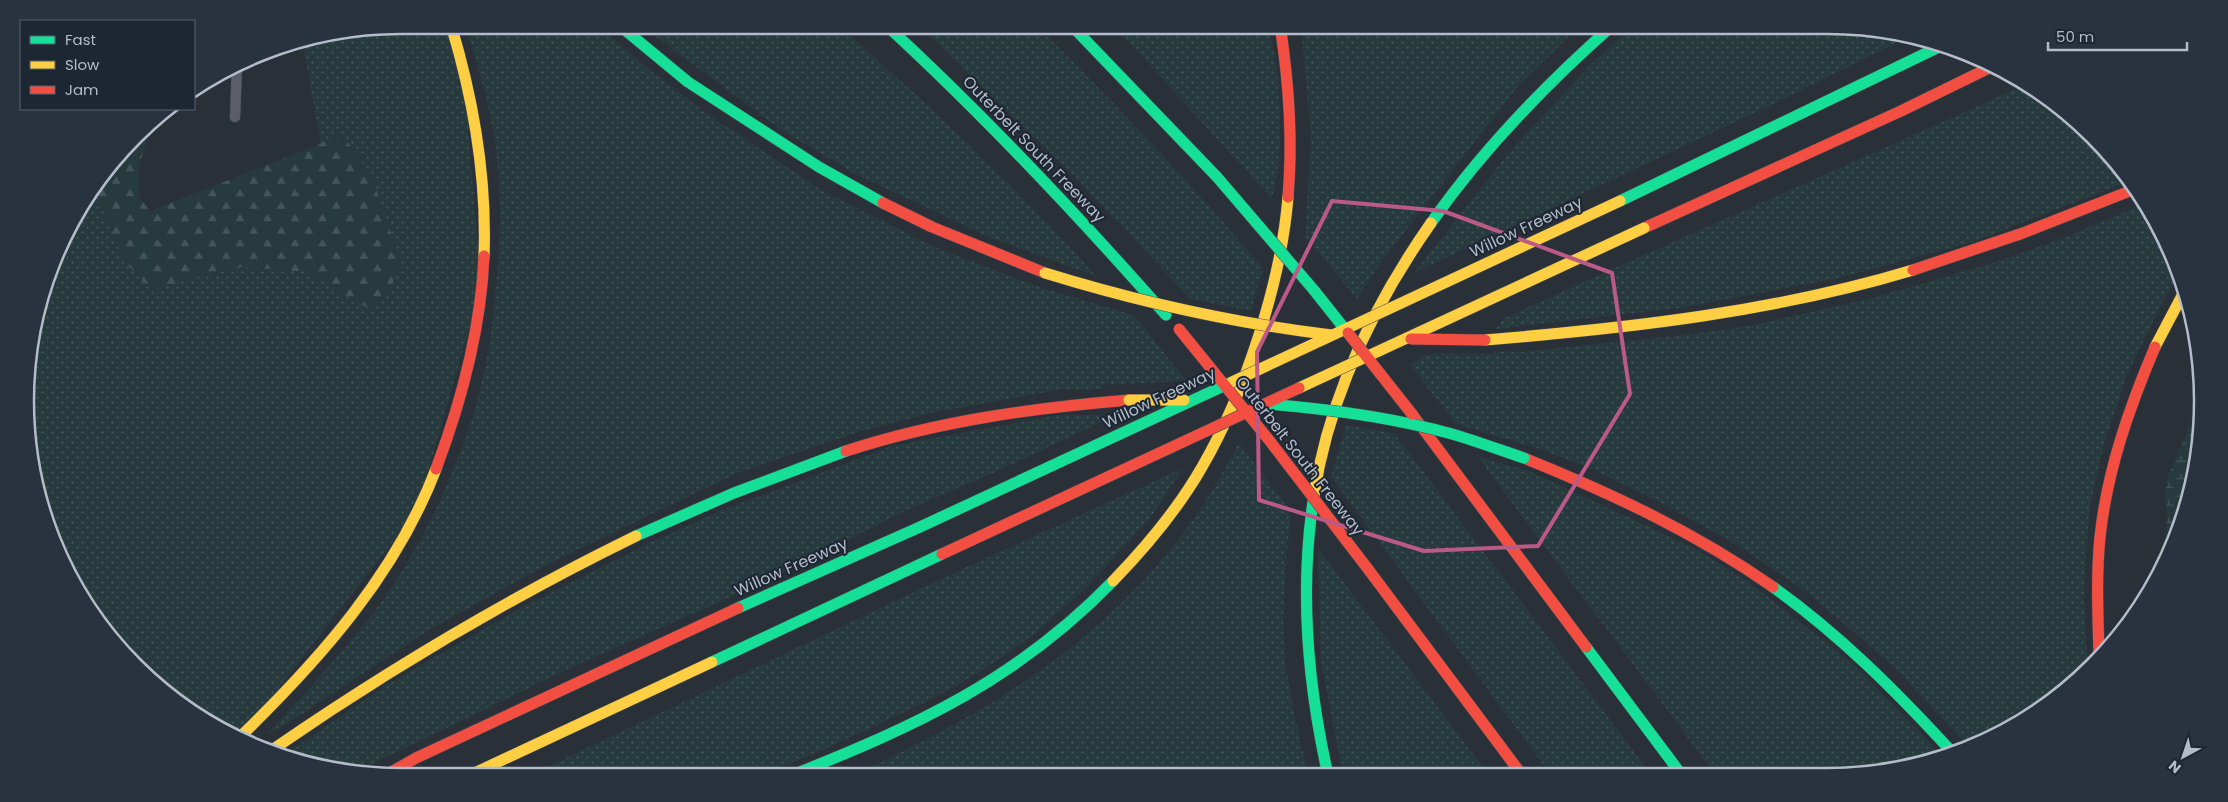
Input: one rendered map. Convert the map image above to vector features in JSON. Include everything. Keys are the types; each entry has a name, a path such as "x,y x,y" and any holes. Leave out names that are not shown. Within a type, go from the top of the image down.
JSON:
{"highway":[{"path":"244,733 301,675 343,626 386,566 417,511 453,423 471,358 481,286 485,234 483,172 476,124 464,65 453,34"},
{"path":"629,34 688,82 819,167 867,195 932,227 1045,273 1193,314 1283,330 1341,336 1420,340 1485,340 1578,333 1740,310 1842,288 1968,252 2051,223 2128,192"},
{"name":"Outerbelt South Freeway","path":"895,34 999,133 1074,210 1179,329 1269,440 1517,768"},
{"path":"1080,34 1217,176 1313,289 1412,414 1677,768"},
{"path":"810,768 898,732 975,692 1020,661 1057,633 1104,590 1137,555 1197,476 1221,431 1251,360 1271,298 1287,223 1292,162 1291,100 1281,34"},
{"path":"1326,768 1319,739 1309,673 1305,613 1306,551 1315,488 1330,427 1347,380 1368,326 1431,224 1475,166 1535,98 1603,34"},
{"name":"Willow Freeway","path":"399,768 460,737 920,527 1620,201 1934,50"},
{"path":"485,768 1644,228 1901,111 1991,73"},
{"path":"2099,648 2097,576 2102,521 2113,467 2148,364 2180,299"},
{"path":"277,747 336,706 504,604 688,511 827,457 898,435 1012,411 1129,400 1217,401 1318,407 1382,418 1452,434 1524,458 1587,482 1648,511 1711,547 1773,587 1831,631 1873,668 1948,748"}],"lane":[{"path":"235,117 237,73"}],"highlighted area":[{"path":"1332,201 1443,211 1612,273 1630,394 1538,546 1424,551 1259,500 1257,352"}],"green space":[{"path":"401,34 454,34 463,65 481,287 417,511 244,732 217,719 197,706 177,692 141,661 110,625 83,585 53,519 41,473 37,449 34,401 37,353 46,306 62,260 83,217 117,169 150,211 321,144 303,47 353,37"},
{"path":"468,34 608,34 646,67 709,115 820,189 930,245 1036,286 1134,315 1187,381 1102,385 1103,389 1058,390 931,413 859,432 738,473 556,560 429,630 288,723 266,735 355,636 400,575 417,546 447,485 471,421 489,348 497,276 499,236 500,197 496,151 481,78"},
{"path":"652,34 848,34 1003,178 1096,276 989,237 857,175 780,129"},
{"path":"927,34 1045,34 1152,144 1263,268 1251,311 1190,299 1076,178"},
{"path":"1119,34 1270,34 1277,73 1280,109 1280,150 1275,186 1271,198"},
{"path":"1302,34 1572,34 1519,85 1381,262 1357,299 1305,236 1311,136"},
{"path":"1624,34 1827,34 1875,37 1900,41 1769,106 1414,273 1511,150 1590,65"},
{"path":"2018,88 2051,110 2087,141 2123,184 1973,242 1839,278 1680,308 1496,329 1503,319"},
{"path":"149,134 139,167 139,197 150,211 343,135 371,174 401,263 389,291 370,309 335,290 309,272 239,267 151,290 125,262 98,195 125,159"},
{"path":"2138,206 2156,239 2175,282 2160,307 2127,375 2104,444 2089,512 2084,594 2088,660 2051,692 2031,706 2011,719 1964,742 1893,666 1809,594 1736,544 1652,498 1592,469 1537,448 1456,424 1410,365 1423,356 1437,353 1493,354 1494,351 1520,352 1685,335 1749,326 1873,298 2002,260 2066,237"},
{"path":"1058,415 1116,415 1004,468 907,510 762,583 568,669 368,766 329,761 290,751 388,684 525,606 643,546 720,511 892,446"},
{"path":"2193,416 2187,473 2182,496 2167,540 2166,481"},
{"path":"1346,425 1395,434 1646,768 1546,768 1331,477"},
{"path":"1239,443 1291,511 1284,593 1285,659 1290,693 1306,768 870,768 964,719 1001,697 1071,647 1104,620 1134,590 1190,524 1210,494"},
{"path":"1480,457 1529,471 1694,548 1750,583 1851,662 1938,751 1899,761 1851,767 1711,768 1485,467"},
{"path":"1183,468 1153,514 1090,584 1032,636 980,672 924,703 814,754 778,768 545,768 956,572"},
{"path":"1318,548 1484,768 1342,768 1321,662"}],"traffic: fast":[{"path":"630,34 688,82 819,167 883,203"},
{"path":"896,34 959,94 1030,166 1166,315"},
{"path":"1080,34 1217,177"},
{"path":"1431,223 1472,169 1516,119 1563,71 1603,34"},
{"path":"1620,201 1934,50"},
{"path":"1217,177 1348,333"},
{"path":"920,527 1232,382"},
{"path":"1267,404 1313,408 1383,418 1452,434 1524,458"},
{"path":"636,536 734,493 846,451"},
{"path":"1314,495 1309,530 1306,601 1310,671 1327,768"},
{"path":"738,608 920,527"},
{"path":"712,662 942,554"},
{"path":"809,768 922,718 963,697 1002,673 1077,616 1113,581"},
{"path":"1773,587 1821,624 1866,664 1948,748"},
{"path":"1586,647 1677,768"}],"traffic: slow":[{"path":"454,34 472,110 481,168 484,256"},
{"path":"1113,581 1149,541 1183,498 1218,438 1233,406 1269,301 1278,265 1288,197"},
{"path":"1232,382 1620,201"},
{"path":"1314,495 1321,458 1331,422 1357,352 1391,285 1431,223"},
{"path":"1299,388 1644,228"},
{"path":"1485,340 1593,330 1701,316 1808,297 1861,285 1913,270"},
{"path":"1045,273 1151,302 1222,318 1331,335"},
{"path":"2155,347 2180,299"},
{"path":"1129,400 1184,400"},
{"path":"244,733 299,677 327,645 378,579 400,544 436,469"},
{"path":"277,747 450,636 542,584 636,536"},
{"path":"485,768 712,662"}],"traffic: jam":[{"path":"1281,34 1289,111 1288,197"},
{"path":"1644,228 1901,111 1985,70"},
{"path":"1913,270 2023,233 2128,192"},
{"path":"883,203 932,227 1045,273"},
{"path":"436,469 454,417 469,364 479,310 484,256"},
{"path":"1179,329 1269,440 1368,569"},
{"path":"1348,333 1412,414"},
{"path":"1411,339 1485,340"},
{"path":"2099,648 2098,566 2103,512 2120,440 2136,393 2155,347"},
{"path":"942,554 1299,388"},
{"path":"846,451 916,432 986,417 1057,407 1129,400"},
{"path":"1412,414 1586,647"},
{"path":"1524,458 1589,485 1652,515 1714,549 1773,587"},
{"path":"1368,569 1517,768"},
{"path":"399,768 416,758 738,608"}]}
